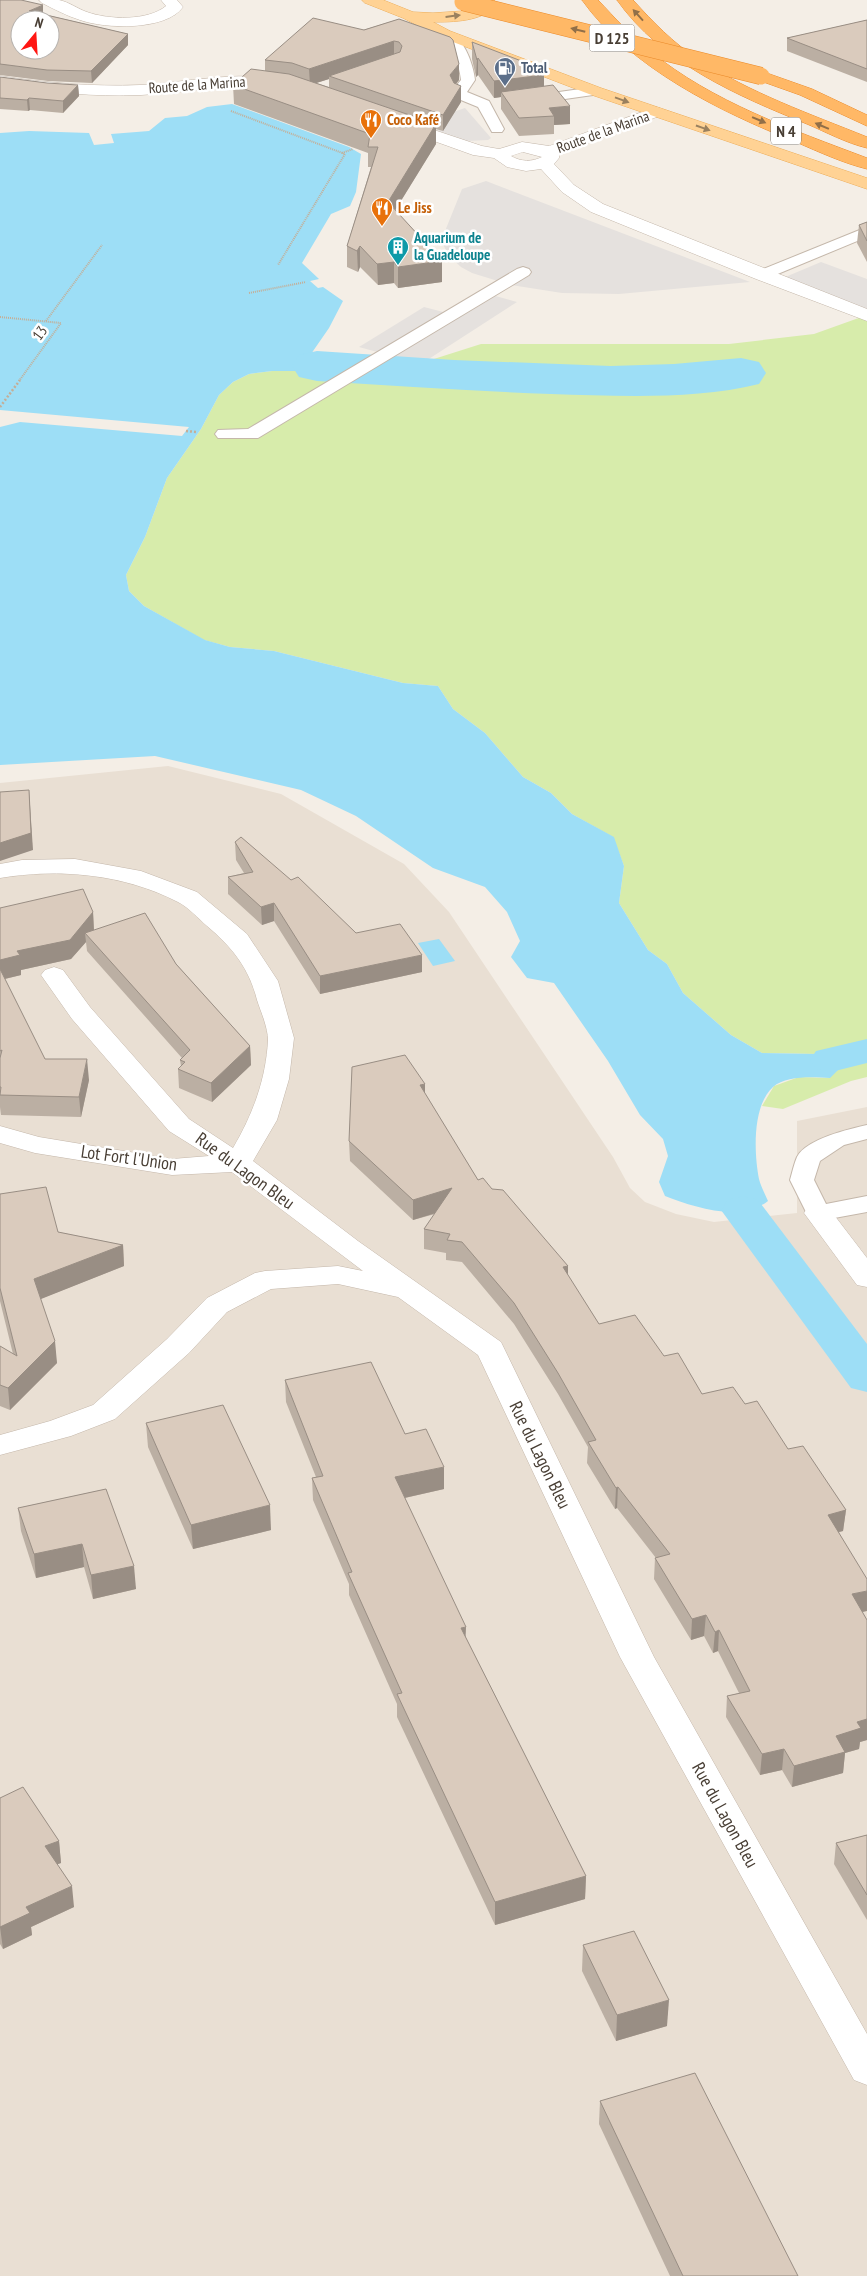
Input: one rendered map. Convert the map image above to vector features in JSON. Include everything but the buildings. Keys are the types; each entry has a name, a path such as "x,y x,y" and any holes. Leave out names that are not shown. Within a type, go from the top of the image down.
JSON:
{"highway":[{"name":"N 4","path":"590,0 617,30 652,60 715,99 781,129 867,164"},
{"name":"N 4","path":"625,0 652,30 692,62 757,98 867,143"},
{"name":"D 125","path":"460,1 760,76 806,92 867,121"}],"main road":[{"path":"370,0 408,15 445,34 595,91 867,184"},
{"path":"408,15 429,17 464,14 484,8 489,4 486,0"}],"street":[{"path":"47,0 86,18 112,21 147,20 166,14 175,7 169,0"},
{"name":"Route de la Marina","path":"0,81 48,88 100,90 140,90 247,81 292,86"},
{"name":"Route de la Marina","path":"383,117 464,146 502,154 507,162 518,165 547,157 656,112"},
{"path":"547,157 550,171 576,195 596,208 762,276 867,315"},
{"path":"0,871 22,867 75,866 132,876 188,897 238,939 265,981 281,1038 276,1079 263,1120 238,1163"},
{"name":"Rue du Lagon Bleu","path":"54,975 81,1013 179,1125 238,1163 407,1290 490,1349 637,1657 867,2069"},
{"name":"Lot Fort l'Union","path":"0,1134 35,1145 172,1167 238,1163"},
{"path":"818,1214 867,1278"},
{"path":"0,1445 60,1429 104,1412 178,1346 217,1305 265,1280 338,1275 407,1290"}],"lane":[{"path":"445,34 458,47 466,62 468,80 459,91 461,95 484,104 500,104"},
{"path":"515,102 595,91"},
{"path":"484,104 497,129"},
{"path":"762,276 867,232"},
{"path":"224,434 252,434 524,272"},
{"path":"867,1132 836,1140 809,1157 802,1180 818,1214 867,1204"}],"path":[{"path":"235,109 229,111 345,154 278,265"},
{"path":"341,153 353,149"},
{"path":"46,321 102,245"},
{"path":"249,293 306,282"},
{"name":"13","path":"0,318 61,323 0,407"}],"shaded area":[{"path":"465,108 491,138 488,140 466,141 415,125"},
{"path":"486,181 750,282 619,294 562,293 511,285 472,273 461,267 450,257 441,241 462,189"},
{"path":"821,262 867,279 867,309 783,278"},
{"path":"481,292 517,302 421,364 359,347 424,307 447,313"},
{"path":"168,766 281,794 404,864 449,912 613,1157 630,1188 645,1202 676,1214 714,1222 797,1213 797,1121 867,1107 867,2276 0,2276 0,783"}],"green space":[{"path":"867,315 867,1077 851,1081 783,1109 762,1106 774,1086 799,1077 830,1078 819,1054 762,1053 731,1035 683,993 667,964 648,950 619,903 624,866 613,837 572,814 551,793 523,777 485,733 453,709 438,686 403,683 274,651 230,647 204,640 144,606 129,591 126,575 145,537 167,478 201,429 219,395 233,382 249,374 272,371 311,371 375,376 481,344 729,344 814,334"}],"water":[{"path":"232,104 349,147 361,154 356,192 350,206 331,214 302,263 319,279 310,281 318,288 323,287 343,301 329,328 311,354 315,359 323,361 311,371 272,371 249,374 233,382 219,395 201,429 167,478 145,537 126,575 129,591 144,606 205,640 230,647 274,651 403,683 438,686 453,709 485,733 523,777 551,793 572,814 614,837 624,866 619,903 648,950 667,964 683,993 731,1035 762,1053 819,1054 831,1060 840,1068 830,1078 816,1077 785,1080 773,1087 766,1095 758,1118 756,1157 759,1179 768,1201 757,1208 731,1212 717,1211 689,1205 665,1196 659,1182 668,1156 663,1139 640,1115 608,1061 554,983 527,978 511,957 520,941 507,912 485,887 433,868 356,816 301,790 155,756 0,765 0,133 29,131 89,133 94,145 114,143 111,134 149,131 165,118 187,116 207,107"},
{"path":"439,939 455,961 433,966 418,943"}],"pier":[{"path":"0,410 189,427 182,436 20,422 0,427"}],"waterway":[{"path":"317,366 454,375 611,381 674,379 741,373"},
{"path":"831,1060 867,1051"},
{"path":"743,1210 867,1377"}],"place":[{"name":"Total","path":"505,87"},
{"name":"Coco Kafé","path":"371,139"},
{"name":"Le Jiss","path":"382,227"},
{"name":"Aquarium de la Guadeloupe","path":"398,266"}]}
